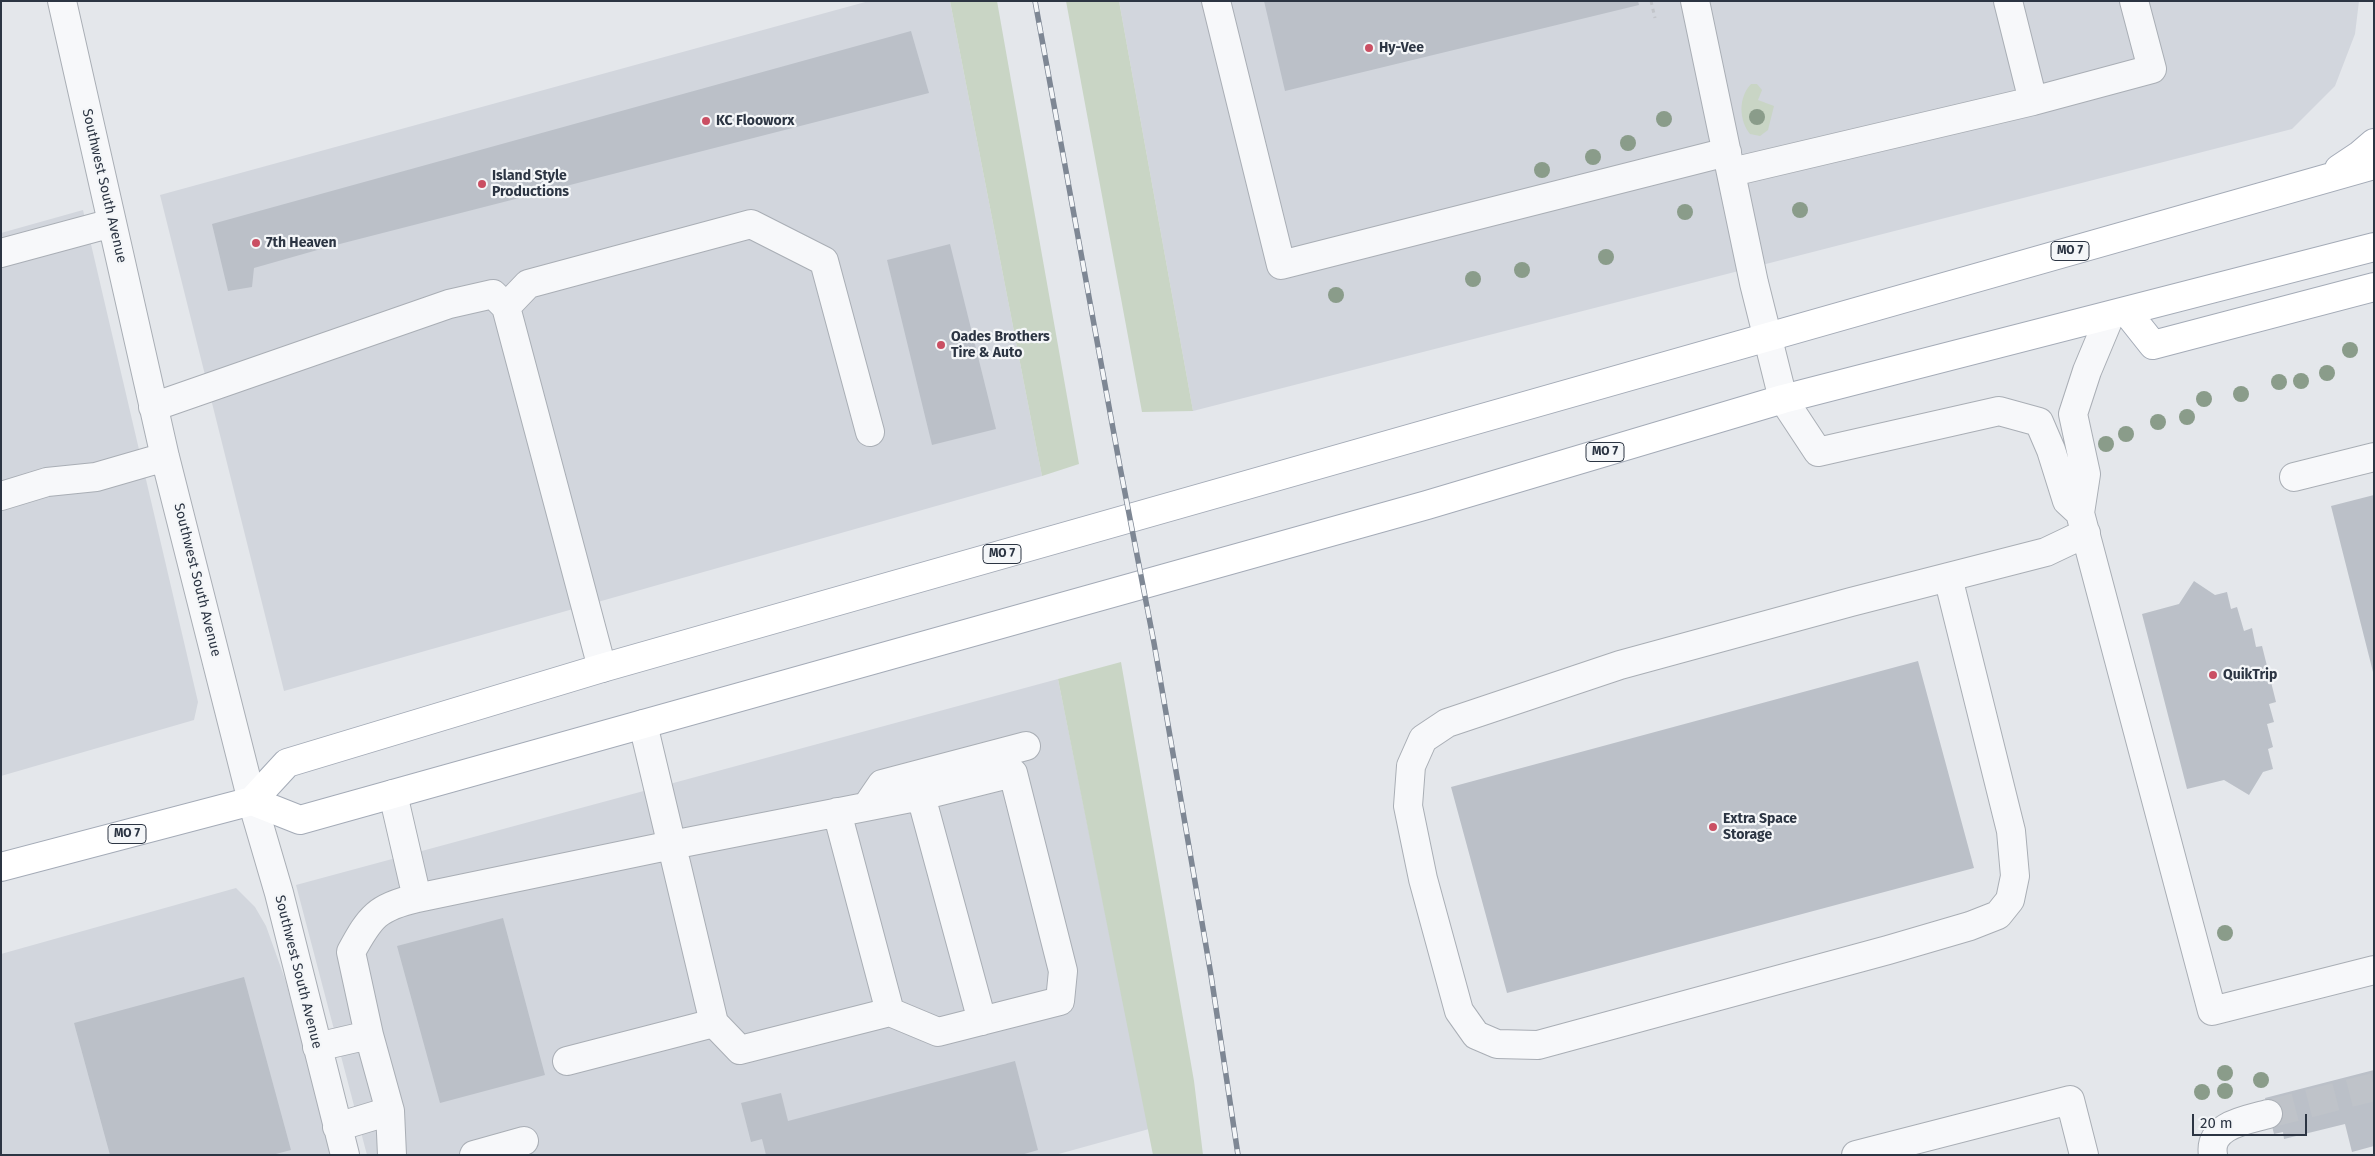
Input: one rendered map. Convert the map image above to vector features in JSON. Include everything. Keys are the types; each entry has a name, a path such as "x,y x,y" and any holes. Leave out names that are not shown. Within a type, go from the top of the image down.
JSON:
{"main road":[{"path":"2325,178 2360,155 2374,143"},
{"name":"MO 7","path":"1,867 252,801 287,763 602,668 2325,178 2374,166"},
{"name":"MO 7","path":"252,801 300,820 1428,506 1783,399 2374,247"},
{"path":"2118,313 2153,345 2374,287"}],"street":[{"name":"Southwest South Avenue","path":"62,1 166,457 252,801 279,893 345,1155"},
{"path":"1216,1 1281,266 1729,162 2033,101 2152,69 2134,1"},
{"path":"1695,1 1729,162 1783,399 1818,452 2000,411 2039,422 2052,450 2067,501 2083,523"},
{"path":"2008,1 2033,101"},
{"path":"1,253 112,222"},
{"path":"506,307 528,284 751,224 824,261 870,432"},
{"path":"154,407 449,304 493,294 506,307 602,668"},
{"path":"2118,313 2087,371 2073,414 2086,474 2083,523 2212,1011 2374,970"},
{"path":"1,496 48,482 96,477 166,457"},
{"path":"2294,477 2374,457"},
{"path":"1948,577 2011,831 2016,876 2010,900 1998,915 1970,926 1888,950 1538,1045 1496,1044 1476,1035 1459,1011 1423,879 1408,806 1411,766 1423,739 1447,723 1620,665 1948,577 2046,552 2083,523"},
{"path":"392,1155 390,1110 369,1035 351,952 375,914 394,903 672,844 921,796 1013,773 1063,971 1060,1002 938,1032 890,1012 740,1050 714,1023 672,844 643,724"},
{"path":"867,806 882,784 1026,746"},
{"path":"393,794 417,898"},
{"path":"921,796 982,1021"},
{"path":"837,812 890,1012"},
{"path":"567,1061 714,1023"},
{"path":"317,1047 369,1035"},
{"path":"1856,1155 2070,1100 2084,1155"},
{"path":"338,1127 390,1110"},
{"path":"2213,1155 2212,1146 2216,1135 2233,1124 2268,1114"},
{"path":"474,1155 524,1141"}],"path":[{"path":"1651,1 1656,18"}],"shaded area":[{"path":"869,1 950,1 1042,476 284,691 160,195"},
{"path":"1119,1 2359,1 2355,34 2335,86 2292,129 1193,411"},
{"path":"83,210 198,702 194,720 1,776 1,233"},
{"path":"1058,679 1149,1129 1055,1155 367,1155 296,885"},
{"path":"236,888 255,907 266,926 286,982 331,1154 1,1155 1,954"}],"green space":[{"path":"950,1 997,1 1079,464 1042,476"},
{"path":"1066,1 1119,1 1193,411 1142,412"},
{"path":"1751,84 1757,84 1762,90 1758,100 1774,106 1768,130 1760,136 1750,134 1742,116 1742,102"},
{"path":"1121,662 1194,1081 1203,1155 1153,1155 1058,679"}],"building":[{"name":"Hy-Vee","path":"1264,1 1638,1 1639,5 1285,91"},
{"path":"911,31 929,93 328,247 254,268 252,287 228,291 212,224"},
{"name":"Oades Brothers Tire & Auto","path":"950,244 996,429 932,445 887,260"},
{"path":"2374,495 2374,672 2373,672 2331,506"},
{"name":"QuikTrip","path":"2194,581 2215,595 2227,592 2231,609 2237,607 2244,631 2252,628 2256,647 2262,646 2276,702 2269,704 2274,722 2267,724 2273,747 2268,749 2273,769 2263,772 2249,795 2224,780 2187,789 2142,614 2179,604"},
{"name":"Extra Space Storage","path":"1918,661 1974,868 1507,993 1451,787"},
{"path":"503,918 545,1075 440,1103 397,946"},
{"path":"244,977 291,1150 272,1155 110,1155 74,1023"},
{"path":"1015,1061 1038,1150 1021,1155 766,1155 762,1139 751,1142 741,1103 781,1093 788,1121"},
{"path":"2374,1070 2374,1146 2352,1152 2345,1124 2284,1139 2283,1132 2274,1134 2265,1098"}],"tunnel":[{"path":"2268,1114 2374,1087"}],"railway":[{"path":"1035,1 1154,643 1211,975 1238,1155"}],"place":[{"name":"Hy-Vee","path":"1369,48"},
{"name":"KC Flooworx","path":"706,121"},
{"name":"Island Style Productions","path":"482,184"},
{"name":"7th Heaven","path":"256,243"},
{"name":"Oades Brothers Tire & Auto","path":"941,345"},
{"name":"QuikTrip","path":"2213,675"},
{"name":"Extra Space Storage","path":"1713,827"}]}
